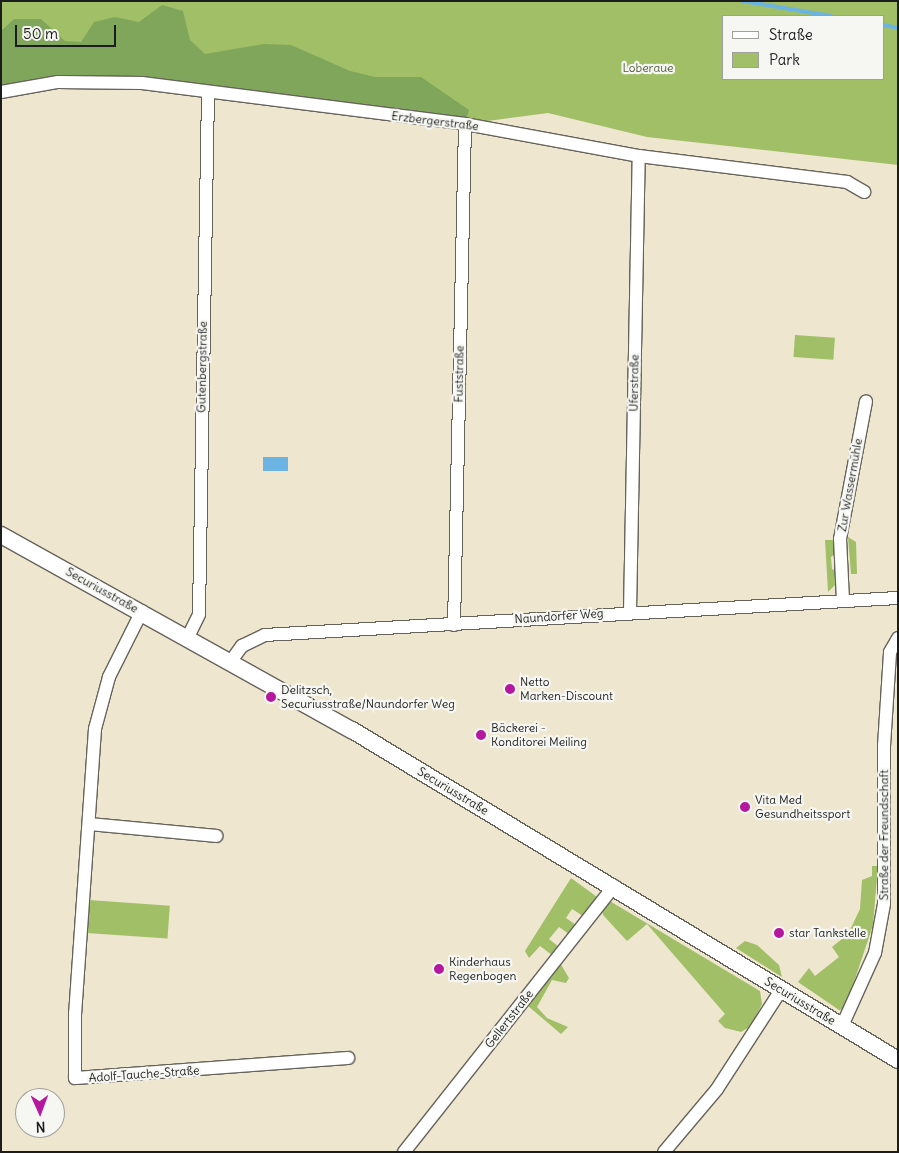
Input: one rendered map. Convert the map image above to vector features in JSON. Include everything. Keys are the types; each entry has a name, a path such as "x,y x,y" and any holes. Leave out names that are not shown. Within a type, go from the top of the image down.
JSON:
{"street":[{"name":"Erzbergerstraße","path":"1,92 58,82 142,83 208,94 465,124 639,156 848,182 864,192"},
{"name":"Gutenbergstraße","path":"188,637 199,614 208,94"},
{"name":"Fuststraße","path":"454,624 465,124"},
{"name":"Uferstraße","path":"630,611 639,156"},
{"name":"Zur Wassermühle","path":"843,600 840,539 866,401"},
{"name":"Securiusstraße","path":"1,534 188,637 614,886 898,1060"},
{"name":"Naundorfer Weg","path":"231,662 242,646 265,635 630,611 898,598"},
{"name":"Adolf-Tauche-Straße","path":"142,612 109,677 95,730 90,824 74,1014 75,1078 348,1058"},
{"name":"Straße der Freundschaft","path":"842,1026 874,953 884,904 884,746 890,652 898,638"},
{"path":"90,824 216,836"},
{"name":"Gellertstraße","path":"404,1152 614,886"},
{"path":"664,1152 717,1089 781,990"}],"green space":[{"name":"Loberaue","path":"1,1 898,1 898,165 647,137 548,113 465,124 208,93 58,82 1,92"},
{"path":"162,5 183,11 190,40 205,54 264,44 291,45 350,71 375,77 421,77 469,110 465,124 208,93 58,82 1,92 1,31 14,19 41,19 65,41 81,42 94,22 115,17 139,22"},
{"path":"795,335 835,338 833,360 793,357"},
{"path":"848,537 856,542 857,574 851,574"},
{"path":"825,540 836,540 836,553 831,557 832,569 838,572 836,584 828,592"},
{"path":"872,866 878,866 873,925 845,1009 839,1010 798,982 809,968 815,976 839,957 832,947 848,934 860,909 862,880 872,876"},
{"path":"571,878 597,897 583,916 572,909 566,918 576,925 569,934 559,927 549,939 559,947 552,955 540,946 529,958 525,951"},
{"path":"89,900 170,906 168,939 87,933"},
{"path":"608,900 760,991 762,1004 751,1026 741,1032 725,1028 718,1021 725,1014 647,924 627,941 603,915 601,907"},
{"path":"745,941 757,945 779,965 782,977 736,948"},
{"path":"560,963 569,978 566,983 552,980 537,1007 547,1018 568,1027 561,1034 528,1006"}],"water":[{"path":"263,457 288,457 288,471 263,471"}],"waterway":[{"path":"743,1 825,15"},
{"path":"884,25 898,28"}],"place":[{"name":"Netto Marken-Discount","path":"510,689"},
{"name":"Delitzsch, Securiusstraße/Naundorfer Weg","path":"271,697"},
{"name":"Bäckerei - Konditorei Meiling","path":"481,735"},
{"name":"Vita Med Gesundheitssport","path":"745,807"},
{"name":"star Tankstelle","path":"779,933"},
{"name":"Kinderhaus Regenbogen","path":"439,969"}]}
